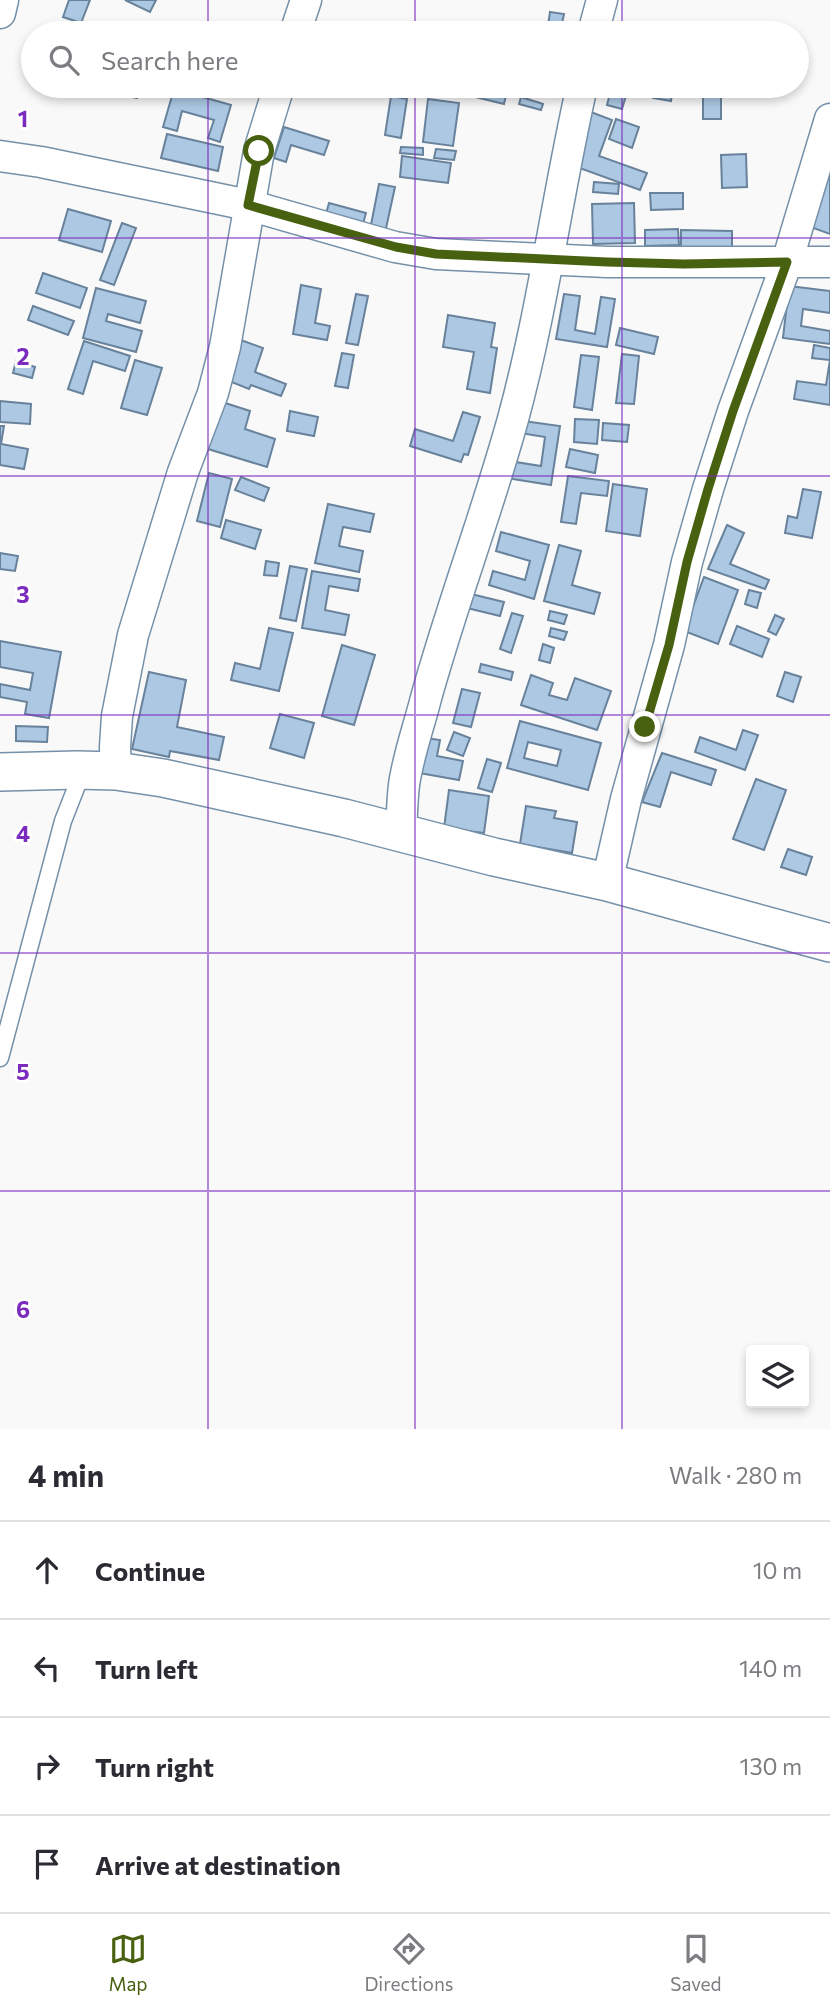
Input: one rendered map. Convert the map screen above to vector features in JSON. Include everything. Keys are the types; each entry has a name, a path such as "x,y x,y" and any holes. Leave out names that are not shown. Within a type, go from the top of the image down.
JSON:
{"street":[{"path":"0,13 3,0"},
{"path":"299,21 306,0"},
{"path":"596,21 602,0"},
{"path":"100,771 115,747 117,716 134,635 183,472 216,382 225,347 259,151 275,98"},
{"path":"401,833 404,785 418,729 460,583 513,418 536,326 565,158 579,98"},
{"path":"607,882 625,799 669,645 701,513 733,411 787,262 830,120"},
{"path":"0,156 248,205 396,247 436,254 684,264 830,262"},
{"path":"0,772 100,771 163,778 344,818 494,857 607,882 830,943"}],"lane":[{"path":"0,1058 63,821 100,771"}],"building":[{"path":"69,0 90,0 82,21 63,17"},
{"path":"125,0 156,0 150,12"},
{"path":"550,12 564,14 563,21 549,21"},
{"path":"171,98 206,98 231,105 220,142 208,138 214,120 182,111 177,131 163,127"},
{"path":"391,98 407,99 401,138 385,135"},
{"path":"479,98 505,98 504,104"},
{"path":"521,98 524,98 543,104 541,110 519,104"},
{"path":"609,98 625,98 622,109 607,105"},
{"path":"703,98 721,98 721,119 703,119"},
{"path":"428,99 459,103 453,146 423,142"},
{"path":"583,109 612,120 599,156 647,173 640,190 563,162"},
{"path":"616,119 639,127 632,148 609,139"},
{"path":"284,127 329,141 324,155 291,145 286,162 274,158"},
{"path":"167,134 223,147 218,171 161,158"},
{"path":"401,147 423,148 423,155 400,153"},
{"path":"436,149 456,151 454,160 434,158"},
{"path":"746,154 747,187 722,188 721,155"},
{"path":"402,156 451,163 448,183 400,177"},
{"path":"830,157 830,234 805,225"},
{"path":"594,182 619,184 618,194 593,192"},
{"path":"379,184 395,187 385,233 370,230"},
{"path":"650,193 683,193 683,209 651,210"},
{"path":"329,203 366,213 361,231 324,221"},
{"path":"634,203 635,243 593,244 592,204"},
{"path":"68,209 111,221 102,252 59,240"},
{"path":"122,223 136,228 114,285 100,280"},
{"path":"678,229 679,245 645,246 645,230"},
{"path":"681,230 732,231 732,251 681,249"},
{"path":"43,273 87,288 80,308 36,293"},
{"path":"301,285 321,289 315,323 330,326 327,340 293,334"},
{"path":"789,286 830,291 830,313 803,309 801,326 830,331 830,344 783,338"},
{"path":"96,288 146,301 140,323 108,314 106,321 142,331 136,352 83,338"},
{"path":"356,294 368,296 358,345 346,343"},
{"path":"564,294 580,296 575,330 595,334 601,297 615,299 607,347 556,339"},
{"path":"33,306 74,321 68,335 28,320"},
{"path":"448,315 495,323 491,347 497,348 490,393 467,389 474,352 443,347"},
{"path":"620,328 658,337 654,354 616,345"},
{"path":"238,339 263,348 255,372 286,384 281,396 251,385 249,389 224,379"},
{"path":"84,341 130,356 125,371 93,361 83,394 68,389"},
{"path":"814,345 830,348 830,360 812,358"},
{"path":"342,353 354,355 348,388 335,386"},
{"path":"622,354 639,356 634,404 616,403"},
{"path":"581,355 599,357 592,410 574,407"},
{"path":"135,360 162,368 147,415 121,408"},
{"path":"830,360 830,405 794,399 797,381 826,385"},
{"path":"16,361 35,367 32,378 13,373"},
{"path":"0,401 31,404 30,424 0,422"},
{"path":"222,402 250,411 245,429 275,439 267,467 208,449"},
{"path":"290,411 318,417 314,436 287,431"},
{"path":"463,412 480,417 468,455 464,454 461,462 410,446 415,429 453,441"},
{"path":"575,419 599,420 597,444 574,442"},
{"path":"516,420 560,426 551,485 506,478 509,461 541,466 545,437 514,432"},
{"path":"603,423 629,425 627,442 602,440"},
{"path":"0,426 4,426 1,444 28,449 24,469 0,465"},
{"path":"570,449 598,455 595,473 566,467"},
{"path":"209,473 232,479 220,527 197,521"},
{"path":"568,476 609,481 607,496 581,493 576,524 561,522"},
{"path":"241,477 269,488 264,501 235,490"},
{"path":"613,484 647,489 640,536 606,531"},
{"path":"803,489 821,492 812,538 785,533 788,516 797,518"},
{"path":"328,504 374,514 370,532 343,527 339,546 363,551 359,572 315,563"},
{"path":"226,520 261,530 255,549 221,538"},
{"path":"727,525 744,533 730,564 769,580 765,589 708,569"},
{"path":"501,532 549,545 534,599 489,585 493,571 525,580 530,561 496,551"},
{"path":"559,545 581,551 572,585 600,593 594,614 544,601"},
{"path":"0,553 18,556 15,571 0,569"},
{"path":"266,561 279,563 277,576 264,575"},
{"path":"290,566 307,569 296,621 280,618"},
{"path":"312,571 360,579 358,591 329,586 325,610 349,615 345,635 302,628"},
{"path":"704,577 738,590 718,644 684,631"},
{"path":"749,590 761,593 757,608 745,604"},
{"path":"471,594 504,602 500,616 467,608"},
{"path":"550,611 567,615 564,624 548,620"},
{"path":"512,613 523,616 511,653 500,649"},
{"path":"775,615 784,619 776,635 768,631"},
{"path":"737,626 769,639 762,657 730,644"},
{"path":"269,628 293,633 279,691 231,680 235,663 260,669"},
{"path":"551,628 567,632 564,640 549,636"},
{"path":"0,641 61,652 49,718 25,714 27,702 0,697 0,684 30,690 33,673 0,667"},
{"path":"543,644 554,648 550,663 539,660"},
{"path":"342,645 375,655 354,725 322,716"},
{"path":"481,664 513,672 511,680 479,672"},
{"path":"149,672 186,680 177,727 224,737 219,760 170,751 169,757 132,749"},
{"path":"785,672 801,677 793,702 777,696"},
{"path":"531,675 553,683 549,695 567,700 575,678 611,691 597,730 521,705"},
{"path":"462,689 480,693 471,727 453,723"},
{"path":"280,714 314,723 304,758 270,748"},
{"path":"520,721 601,743 588,790 507,768","holes":["528,742 561,750 557,766 524,758"]},
{"path":"16,726 48,727 47,742 16,741"},
{"path":"743,730 758,735 745,770 695,752 700,737 736,750"},
{"path":"454,732 470,738 463,756 447,750"},
{"path":"426,738 440,740 437,756 463,761 459,780 419,773"},
{"path":"662,753 716,770 711,785 671,772 660,807 642,802"},
{"path":"487,759 501,763 492,792 478,788"},
{"path":"756,779 786,790 764,850 733,839"},
{"path":"449,790 489,796 484,833 444,828"},
{"path":"526,806 556,811 554,818 577,822 572,853 520,844"},
{"path":"788,849 812,857 806,875 781,867"}],"route":[{"path":"259,151 248,205 396,247 475,257 684,264 787,262 708,489 687,562 669,645 645,727"}]}
